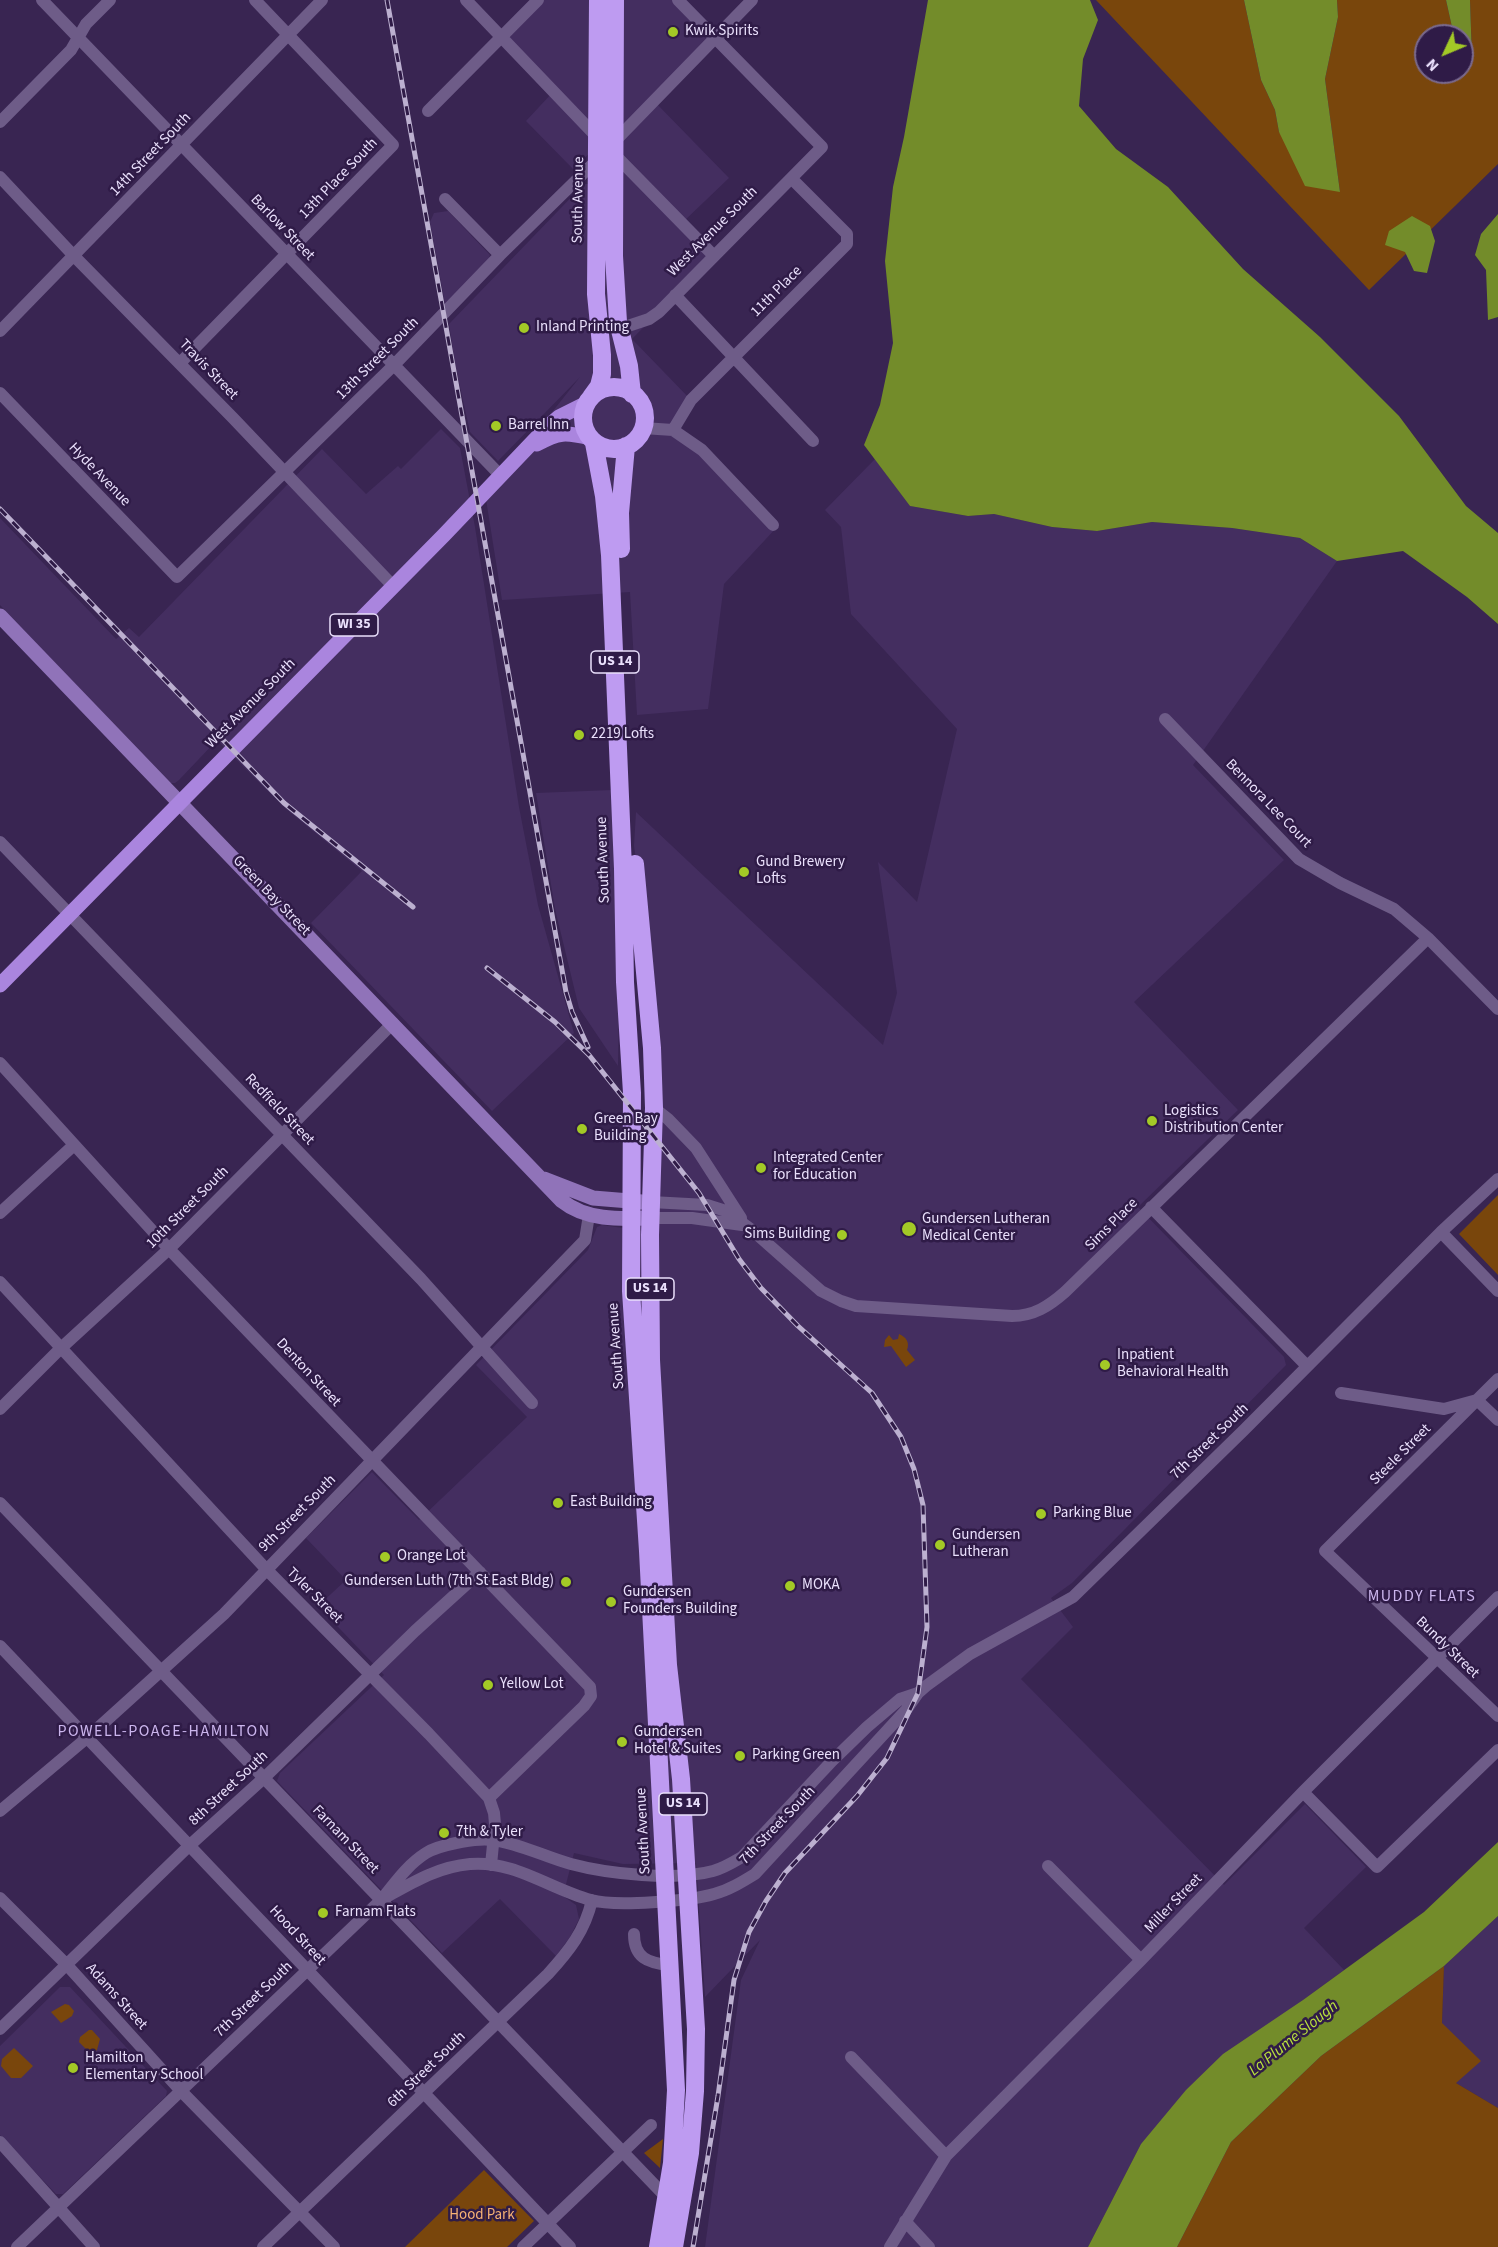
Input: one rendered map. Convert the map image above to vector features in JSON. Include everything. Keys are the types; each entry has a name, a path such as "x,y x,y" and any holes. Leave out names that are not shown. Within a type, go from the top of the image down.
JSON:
{"highway":[{"name":"South Avenue","path":"598,0 605,148 619,328 629,366 632,394 644,412 643,428"},
{"name":"South Avenue","path":"615,0 596,294 602,374 589,400 583,421 592,440 604,496 610,555 623,869 625,982 632,1093 633,1330 648,1540 676,2090 675,2129 668,2199 658,2247"},
{"path":"589,400 608,388 624,389 632,394"},
{"path":"592,440 613,449 626,446 634,441 643,428"},
{"name":"South Avenue","path":"626,446 620,528 627,725 635,882 648,1002 654,1107 651,1360 667,1642 681,1779 696,2029 695,2091 690,2153 674,2247"}],"main road":[{"name":"West Avenue South","path":"0,985 559,417 589,400"},
{"name":"West Avenue South","path":"529,448 555,434 574,434 592,440"}],"street":[{"name":"Barlow Street","path":"42,0 501,476"},
{"path":"0,122 71,50 86,24 110,0"},
{"path":"255,0 288,34"},
{"name":"14th Street South","path":"0,331 322,0"},
{"path":"466,0 605,148 714,256"},
{"path":"428,111 538,0"},
{"path":"678,0 714,38"},
{"name":"13th Street South","path":"177,577 394,365 752,0"},
{"name":"13th Place South","path":"180,363 393,145 288,34"},
{"name":"West Avenue South","path":"619,328 649,319 659,312 822,147 714,38"},
{"name":"Travis Street","path":"0,177 393,586"},
{"name":"11th Place","path":"673,430 691,400 847,244 847,234 792,179"},
{"path":"445,199 500,255"},
{"path":"675,295 813,441"},
{"name":"Hyde Avenue","path":"0,393 177,577"},
{"path":"643,428 673,430 702,450 773,525"},
{"name":"Green Bay Street","path":"0,616 570,1208 589,1215 607,1218 631,1211 651,1210"},
{"name":"Bennora Lee Court","path":"1165,719 1299,859 1330,878 1394,909 1428,938 1498,1009"},
{"name":"Redfield Street","path":"0,842 483,1346 532,1403"},
{"name":"Sims Place","path":"654,1107 696,1148 730,1204 748,1227 821,1291 841,1301 862,1307 1020,1316 1032,1314 1054,1302 1428,938"},
{"name":"10th Street South","path":"0,1409 60,1349 169,1249 393,1023"},
{"name":"Denton Street","path":"0,1064 169,1249 588,1684 591,1692 588,1701 489,1798"},
{"path":"0,1213 74,1145"},
{"name":"Green Bay Street","path":"540,1178 631,1211"},
{"name":"7th Street South","path":"381,1900 437,1870 471,1864 492,1865 525,1873 592,1900 613,1903 714,1894 736,1886 755,1874 906,1710 918,1694 970,1654 1073,1597 1441,1232 1498,1179"},
{"path":"1151,1207 1307,1366"},
{"path":"651,1210 748,1227"},
{"name":"9th Street South","path":"0,1811 88,1737 224,1614 585,1240 589,1215"},
{"path":"1441,1232 1498,1291"},
{"name":"Tyler Street","path":"0,1282 266,1569 371,1674 489,1798"},
{"name":"Steele Street","path":"1325,1551 1498,1379"},
{"path":"1341,1394 1444,1409 1477,1400 1498,1420"},
{"name":"Farnam Street","path":"0,1503 668,2199"},
{"name":"Bundy Street","path":"1325,1551 1498,1716"},
{"name":"8th Street South","path":"0,2029 190,1845 265,1777 480,1572"},
{"name":"Miller Street","path":"890,2247 946,2156 1498,1597"},
{"name":"Hood Street","path":"0,1646 570,2247"},
{"name":"7th Street South","path":"17,2247 381,1900 408,1866 427,1853 446,1845 478,1839 494,1840 572,1864 600,1870 665,1875 711,1872 741,1857 867,1727 900,1699 918,1694"},
{"path":"1303,1792 1377,1867 1498,1750"},
{"path":"489,1798 494,1813 492,1865"},
{"path":"1048,1866 1141,1960"},
{"name":"Adams Street","path":"0,1898 66,1964 181,2091 334,2247"},
{"name":"6th Street South","path":"263,2247 499,2022 568,1952 581,1934 589,1916 592,1900"},
{"path":"634,1934 634,1944 639,1955 657,1964 669,1965"},
{"path":"851,2057 946,2156"},
{"path":"524,2247 651,2125"},
{"path":"0,2142 94,2247"},
{"path":"905,2221 929,2247"}],"shaded area":[{"path":"538,0 678,0 714,38 654,101 729,178 682,223 714,256 632,339 691,400 673,430 778,526 724,584 708,709 637,715 630,592 502,600 485,493 580,377 498,461 470,432 449,324 584,184 590,184 592,151 573,169 526,121 553,92 501,37"},
{"path":"448,211 490,255 488,261 445,304 430,222 434,213"},
{"path":"441,429 460,448 475,527 519,807 538,905 574,1033 492,1111 311,923 362,871 285,808 217,740 179,780 169,783 0,605 0,518 116,639 129,628 139,637 322,449 366,494 398,466 401,469"},
{"name":"Gundersen Lutheran Medical Center","path":"875,459 910,506 968,516 994,514 1052,527 1097,531 1152,522 1232,528 1300,538 1337,561 1193,765 1284,860 1134,1002 1238,1110 1138,1207 1284,1357 1286,1365 1072,1583 1051,1598 1073,1627 1021,1679 1224,1885 1305,1804 1366,1867 1304,1928 1344,1970 1303,2000 1141,2144 1088,2247 705,2247 741,1980 760,1940 705,1997 696,1863 623,1864 574,1853 563,1896 576,1905 579,1919 570,1937 556,1956 500,1899 442,1953 277,1781 280,1773 384,1675 318,1606 346,1580 306,1538 372,1472 419,1520 527,1417 476,1365 588,1250 597,1227 602,1225 658,1233 642,899 634,846 636,812 883,1045 897,993 878,862 917,902 957,729 851,614 841,527 825,510"},
{"path":"612,790 619,1006 618,1066 579,1008 555,909 536,793"},
{"path":"1498,1916 1498,2108 1456,2083 1442,2023 1444,1966"},
{"name":"Hamilton Elementary School","path":"60,1987 70,1987 167,2091 166,2096 63,2194 56,2194 0,2135 0,2046"}],"green space":[{"path":"1096,0 1244,0 1261,80 1275,110 1279,132 1340,192 1325,79 1338,17 1337,0 1446,0 1451,24 1414,24 1414,84 1474,84 1474,24 1471,24 1470,0 1498,0 1498,164 1369,290"},
{"path":"1498,1195 1498,1275 1459,1234"},
{"path":"899,1334 907,1340 907,1350 915,1360 906,1367 891,1346 884,1347 889,1335 893,1340 898,1339"},
{"path":"1444,1966 1442,2023 1481,2061 1456,2083 1498,2108 1498,2247 1177,2247 1231,2142 1321,2056"},
{"path":"65,2004 74,2011 72,2016 61,2023 51,2012"},
{"path":"92,2030 100,2039 97,2050 91,2054 79,2042 80,2037"},
{"path":"14,2048 33,2066 21,2078 11,2078 1,2066 2,2059"},
{"path":"663,2139 660,2168 644,2153"},
{"name":"Hood Park","path":"484,2170 534,2221 507,2247 405,2247"}],"water":[{"path":"928,0 1090,0 1098,20 1083,59 1079,106 1116,149 1168,187 1243,269 1320,337 1399,416 1466,506 1498,533 1498,624 1467,597 1403,551 1337,561 1300,538 1232,528 1152,522 1097,531 1052,527 994,514 968,516 910,506 864,445 880,405 893,343 885,261 893,187"},
{"path":"1244,0 1337,0 1338,17 1325,79 1340,192 1305,186 1279,132 1275,110 1261,80"},
{"path":"1446,0 1470,0 1471,24 1451,24"},
{"path":"1498,214 1498,317 1488,320 1486,270 1475,255 1481,234"},
{"path":"1412,216 1430,226 1435,241 1427,273 1414,271 1405,252 1385,245 1389,231"},
{"name":"La Plume Slough","path":"1498,1842 1498,1916 1444,1966 1321,2056 1231,2142 1177,2247 1088,2247 1141,2144 1186,2090 1223,2054 1303,2000 1424,1912"}],"railway":[{"path":"387,0 566,992 572,1012 588,1047"},
{"path":"0,509 284,803 413,907"},
{"path":"487,968 555,1022 589,1055 699,1193 739,1259 761,1288 798,1326 872,1393 901,1437 914,1469 923,1505 927,1627 918,1693 887,1758 857,1796 785,1873 749,1932 734,1980 693,2247"}],"place":[{"name":"Kwik Spirits","path":"673,32"},
{"name":"Inland Printing","path":"524,328"},
{"name":"Barrel Inn","path":"496,426"},
{"name":"2219 Lofts","path":"579,735"},
{"name":"Gund Brewery Lofts","path":"744,872"},
{"name":"Logistics Distribution Center","path":"1152,1121"},
{"name":"Green Bay Building","path":"582,1129"},
{"name":"Integrated Center for Education","path":"761,1168"},
{"name":"Gundersen Lutheran Medical Center","path":"909,1229"},
{"name":"Sims Building","path":"842,1235"},
{"name":"Inpatient Behavioral Health","path":"1105,1365"},
{"name":"East Building","path":"558,1503"},
{"name":"Parking Blue","path":"1041,1514"},
{"name":"Gundersen Lutheran","path":"940,1545"},
{"name":"Orange Lot","path":"385,1557"},
{"name":"Gundersen Luth (7th St East Bldg)","path":"566,1582"},
{"name":"MOKA","path":"790,1586"},
{"name":"Gundersen Founders Building","path":"611,1602"},
{"name":"Yellow Lot","path":"488,1685"},
{"name":"Gundersen Hotel & Suites","path":"622,1742"},
{"name":"Parking Green","path":"740,1756"},
{"name":"7th & Tyler","path":"444,1833"},
{"name":"Farnam Flats","path":"323,1913"},
{"name":"Hamilton Elementary School","path":"73,2068"}],"district":[{"name":"MUDDY FLATS","path":"1422,1597"},
{"name":"POWELL-POAGE-HAMILTON","path":"164,1732"}]}
